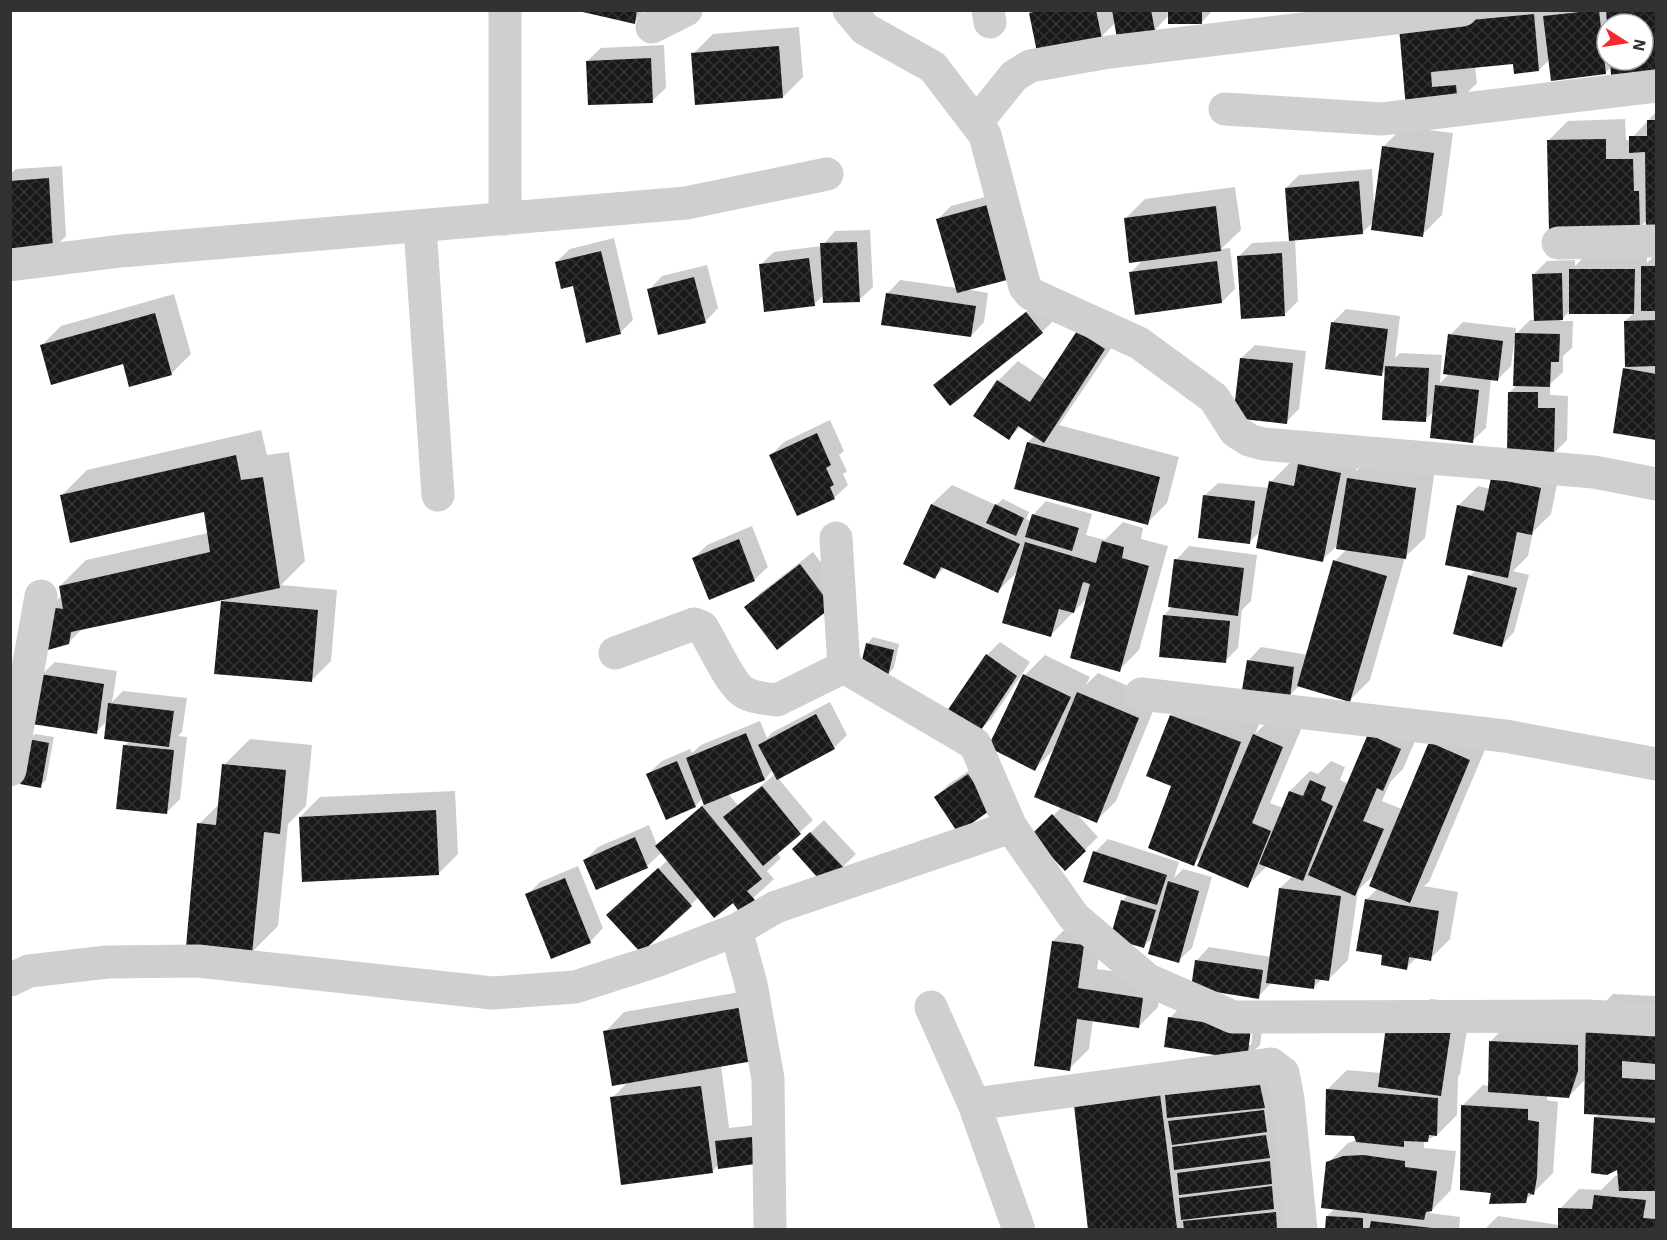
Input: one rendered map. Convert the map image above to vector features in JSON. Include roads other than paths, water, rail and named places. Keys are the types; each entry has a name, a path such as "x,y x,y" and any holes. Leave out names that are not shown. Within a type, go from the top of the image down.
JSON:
{"street":[{"path":"504,219 505,10"},
{"path":"652,27 687,10"},
{"path":"849,10 865,30 933,67 985,135 1025,287 1030,294 1139,343 1214,398 1235,431 1249,440 1263,444 1594,472 1656,484"},
{"path":"976,123 1014,76 1030,66 1109,52 1462,10"},
{"path":"1225,110 1382,119 1656,86"},
{"path":"10,265 121,250 686,203 827,174"},
{"path":"420,226 438,495"},
{"path":"1558,243 1656,241"},
{"path":"836,538 844,667"},
{"path":"10,770 41,596"},
{"path":"615,653 694,624 702,627 739,689 755,697 777,700 844,667"},
{"path":"844,667 975,744 1011,826 1074,917 1148,980 1233,1017 1587,1016 1656,1020"},
{"path":"1141,694 1504,736 1656,764"},
{"path":"10,980 29,970 107,962 198,961 492,993 575,987 656,961 736,930 776,908 1011,826"},
{"path":"736,930 752,984 768,1079 770,1230"},
{"path":"931,1007 974,1104 1019,1230"},
{"path":"974,1104 1272,1064 1283,1073 1288,1099 1301,1230"}]}
